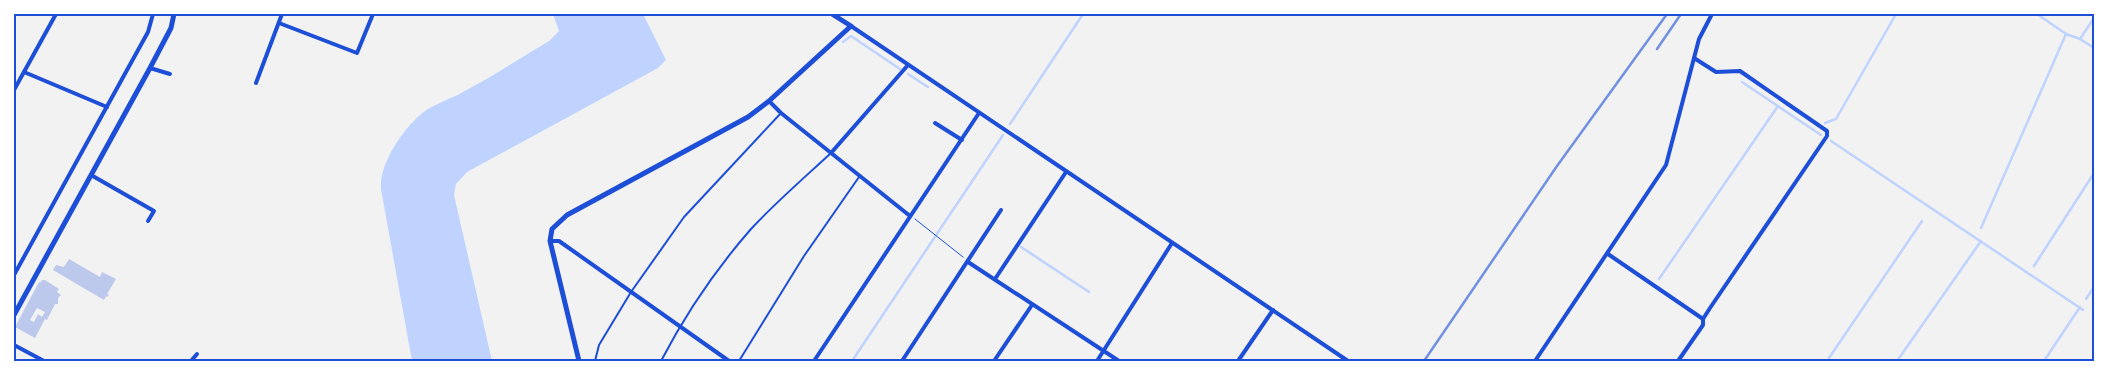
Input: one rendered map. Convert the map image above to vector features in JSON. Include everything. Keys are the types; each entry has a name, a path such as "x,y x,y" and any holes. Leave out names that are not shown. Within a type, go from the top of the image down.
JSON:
{"street":[{"path":"14,90 56,14"},
{"path":"14,275 148,32 153,14"},
{"path":"14,315 150,68 168,33 174,14"},
{"path":"256,83 282,14"},
{"path":"279,23 357,53 374,14"},
{"path":"832,14 1348,361"},
{"path":"1535,361 1666,165 1699,39 1712,14"},
{"path":"579,361 550,241 552,229 567,215 740,121 769,101 851,26"},
{"path":"1678,361 1703,325 1703,319 1827,136 1827,131 1740,72 1716,72 1694,58"},
{"path":"831,153 908,65"},
{"path":"150,68 170,74"},
{"path":"24,72 107,107"},
{"path":"769,101 781,113 910,216"},
{"path":"814,361 979,113"},
{"path":"936,123 962,140"},
{"path":"995,279 1066,172"},
{"path":"91,175 154,211 148,221"},
{"path":"902,361 1001,210"},
{"path":"550,241 559,242 729,361"},
{"path":"1097,361 1172,242"},
{"path":"1608,254 1703,319"},
{"path":"968,262 1118,361"},
{"path":"994,361 1032,305"},
{"path":"1238,361 1273,310"},
{"path":"14,345 44,361"},
{"path":"191,361 197,354"}],"lane":[{"path":"595,361 598,345 631,292 684,217 781,113"},
{"path":"661,361 680,325 720,268 751,230 831,153"},
{"path":"739,361 804,256 859,176"}],"path":[{"path":"910,216 968,262"}],"water":[{"path":"553,14 643,14 666,60 658,68 467,172 456,184 454,195 492,361 412,361 381,189 381,180 387,160 405,131 423,112 474,86 549,41 559,31"}],"building":[{"path":"69,259 100,277 102,272 116,279 107,294 109,295 104,300 53,270 56,265 64,267"},
{"path":"42,280 45,280 59,289 57,292 61,295 58,298 58,304 55,304 35,338 15,327","holes":["37,308 45,312 42,317 38,314 34,322 30,320"]}],"waterway":[{"path":"1010,124 1083,14"},
{"path":"1825,123 1836,119 1896,14"},
{"path":"2037,14 2066,34"},
{"path":"2094,18 2080,39 2094,48"},
{"path":"1981,228 2066,34 2080,39"},
{"path":"843,42 851,36 900,69"},
{"path":"908,74 928,87"},
{"path":"1742,82 1821,135"},
{"path":"1659,279 1778,106"},
{"path":"852,361 1003,135"},
{"path":"1831,141 2083,310"},
{"path":"2034,266 2094,173"},
{"path":"1829,358 1922,221"},
{"path":"1897,361 1981,241"},
{"path":"1021,247 1089,292"},
{"path":"2086,299 2094,287"},
{"path":"2044,361 2080,307"}],"railway":[{"path":"1424,361 1557,166 1667,14"},
{"path":"1657,49 1681,14"}]}
